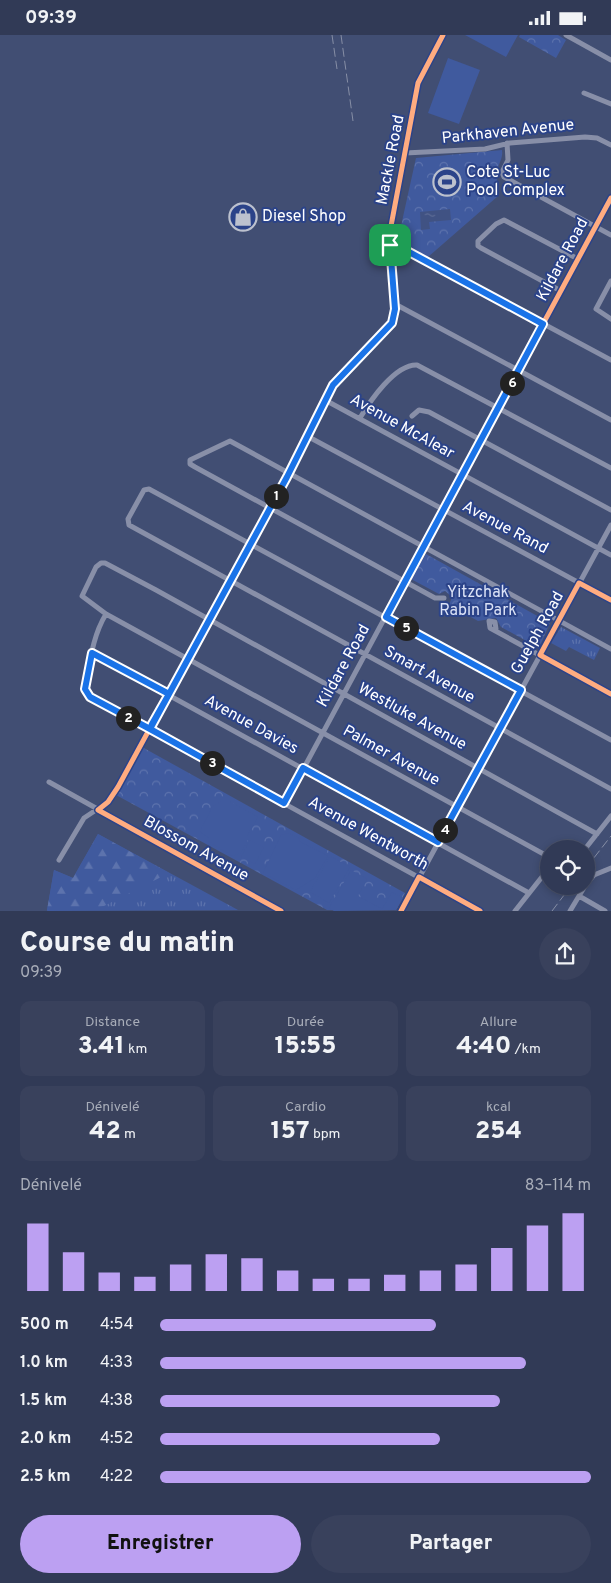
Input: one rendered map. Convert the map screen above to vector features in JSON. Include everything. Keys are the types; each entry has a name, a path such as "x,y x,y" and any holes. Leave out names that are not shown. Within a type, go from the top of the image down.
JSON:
{"street":[{"name":"Mackle Road","path":"59,860 80,823 114,795 289,473 337,379 391,325 395,305 390,245 391,226 420,80 443,35"},
{"path":"566,35 611,60"},
{"path":"584,93 611,104"},
{"name":"Parkhaven Avenue","path":"405,153 485,149 507,143 590,137 599,138 611,145"},
{"path":"507,143 508,160 503,176 611,235"},
{"name":"Kildare Road","path":"284,803 611,198"},
{"path":"561,291 478,246 478,241 498,222 504,221 578,259"},
{"path":"390,245 396,245 611,360"},
{"path":"611,281 602,294 596,309 611,319"},
{"path":"395,305 611,420"},
{"path":"360,419 374,396 401,369 413,365 424,367 611,468"},
{"name":"Avenue McAlear","path":"325,400 611,555"},
{"path":"412,416 416,411 423,410 611,510"},
{"name":"Avenue Rand","path":"307,436 611,600"},
{"path":"444,598 435,598 191,465 190,461 192,458 228,440 611,649"},
{"name":"Smart Avenue","path":"250,543 150,489 142,493 128,519 129,525 611,789"},
{"name":"Guelph Road","path":"401,911 611,525"},
{"path":"250,543 611,740"},
{"name":"Westluke Avenue","path":"89,580 99,564 105,563 597,834"},
{"name":"Palmer Avenue","path":"89,580 82,596 106,614 540,852"},
{"path":"92,653 96,632 106,614"},
{"path":"496,629 611,694"},
{"name":"Avenue Wentworth","path":"92,653 86,693 480,911"},
{"name":"Avenue Davies","path":"92,653 530,893"},
{"name":"Blossom Avenue","path":"49,782 281,911"},
{"path":"592,840 611,817"},
{"path":"595,875 611,868"},
{"path":"515,911 540,880"},
{"path":"570,911 579,896 604,911"}],"green space":[{"path":"465,35 518,35 506,57"},
{"path":"520,35 558,35 566,40 556,58 519,37"},
{"path":"448,58 480,70 459,124 428,113"},
{"path":"502,150 497,171 498,196 428,257 400,242 401,226 416,158"},
{"name":"Yitzchak Rabin Park","path":"426,554 550,623 539,648 501,627 496,618 478,621 449,605 452,597 445,591 439,594 411,579"},
{"path":"561,627 600,648 594,660 569,647 566,651 551,643"},
{"path":"142,747 405,893 396,910 327,910 116,795"},
{"path":"222,801 229,801 258,817 247,836 249,838 241,853 232,856 208,841 209,838 200,832 212,807"},
{"path":"289,833 300,839 299,841 328,856 315,878 296,890 263,873 281,835"},
{"path":"98,834 238,910 47,911 54,870 73,878"},
{"path":"98,834 169,873 104,906 87,910 47,910 54,870 73,878"},
{"path":"250,840 264,847 255,864 241,857"},
{"path":"330,856 350,867 329,903 310,892"},
{"path":"351,870 367,879 358,896 382,909 392,892 403,898 396,910 334,911 329,908"}],"water":[{"path":"450,209 451,220 429,222 430,229 421,230 420,212"}],"railway":[{"path":"332,35 337,69"},
{"path":"341,35 353,121"},
{"path":"595,856 611,836"},
{"path":"552,911 564,895"}],"cycle path":[{"path":"281,911 98,810 108,802 118,787 287,476 333,385 393,321 396,300 390,237 391,226 418,83 443,35"},
{"path":"423,546 611,198"},
{"path":"611,600 579,583 540,655 611,694"},
{"path":"401,911 419,877 480,911"}],"place":[{"name":"Cote St-Luc Pool Complex","path":"447,182"},
{"name":"Diesel Shop","path":"243,217"}],"route":[{"path":"390,245 395,309 392,323 333,385 287,477 150,729 90,697 85,689 92,653 169,694 150,729 284,803 303,768 438,842 521,690 386,617 406,576 543,324 396,245 390,245"}]}
